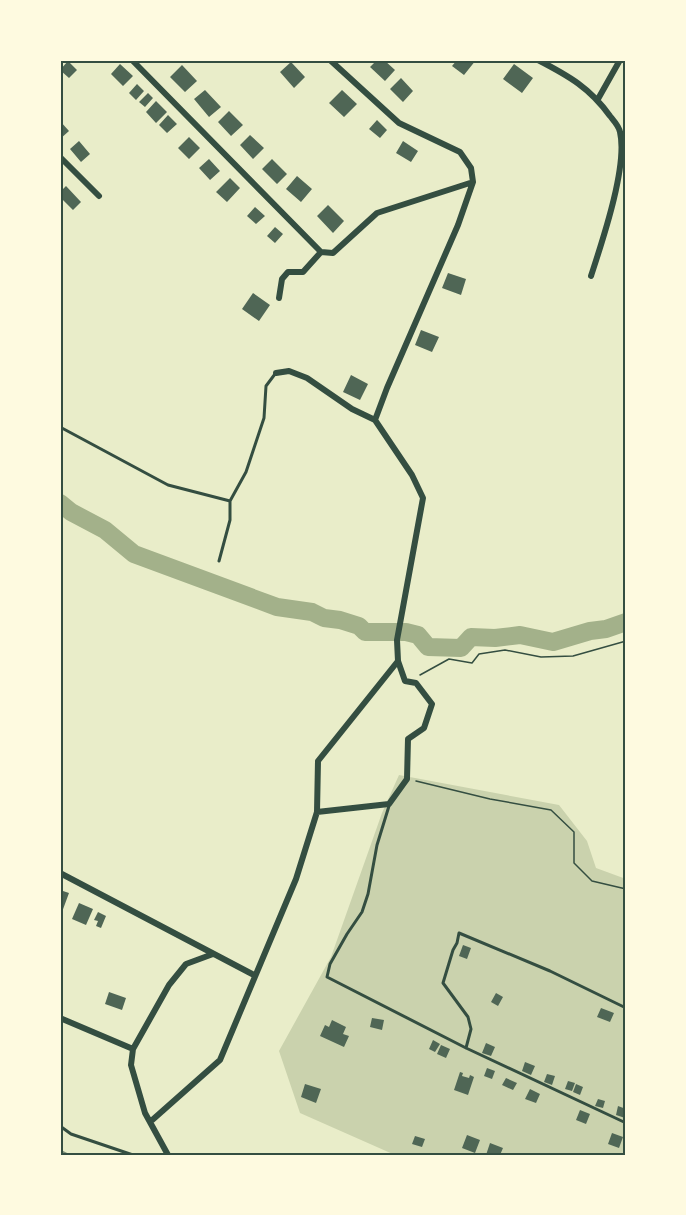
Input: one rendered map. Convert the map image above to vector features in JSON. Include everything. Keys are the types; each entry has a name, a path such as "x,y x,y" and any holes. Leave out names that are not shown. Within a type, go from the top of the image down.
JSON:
{"street":[{"path":"132,60 321,252 333,253 377,213 473,182"},
{"path":"330,60 399,123 460,152 471,168 473,182 458,225 375,420"},
{"path":"538,60 576,80 598,99 620,129 622,157 604,236 591,276"},
{"path":"598,99 620,60"},
{"path":"60,157 99,196"},
{"path":"279,298 282,279 288,272 303,272 321,252"},
{"path":"276,372 289,371 307,378 352,409 375,420 412,475 423,498 399,626 398,661 405,681 416,683 432,704 424,728 408,739 407,779 389,804 317,812"},
{"path":"150,1122 220,1060 296,879 317,812 318,761 398,661"},
{"path":"60,873 255,975"},
{"path":"168,1155 145,1113 131,1065 133,1049 169,985 186,964 213,954"},
{"path":"60,1018 133,1049"}],"lane":[{"path":"219,561 230,520 230,501 246,472 264,418 266,386 276,372"},
{"path":"60,427 168,484 230,501"},
{"path":"389,804 377,844 363,912 330,964 327,977 466,1048 626,1123"},
{"path":"466,1048 471,1029 468,1017 443,983 453,950 458,944 459,933 550,971 626,1008"},
{"path":"60,1126 71,1134 133,1155"}],"path":[{"path":"416,683 416,677 449,659 472,663 478,654 505,650 541,657 573,656 626,641"},
{"path":"407,779 490,799 551,810 574,832 574,863 592,881 626,889"}],"green space":[{"path":"399,775 559,805 587,841 596,868 626,879 626,1155 395,1155 300,1113 279,1051 331,957 382,813"}],"building":[{"path":"377,60 384,60 395,70 385,81 370,67"},
{"path":"457,60 476,60 464,75 452,66"},
{"path":"68,61 77,70 69,78 60,70"},
{"path":"291,62 305,77 294,88 280,72"},
{"path":"120,64 133,76 123,86 111,74"},
{"path":"514,64 533,78 522,93 503,79"},
{"path":"182,65 197,81 185,92 170,77"},
{"path":"401,78 413,91 403,102 390,89"},
{"path":"137,84 144,91 136,100 129,93"},
{"path":"205,90 221,107 209,117 194,99"},
{"path":"342,90 357,104 344,117 329,103"},
{"path":"148,93 153,98 145,107 139,102"},
{"path":"156,101 167,112 156,123 146,112"},
{"path":"229,111 243,125 231,136 218,122"},
{"path":"168,115 177,124 167,133 159,125"},
{"path":"377,120 387,130 380,138 369,129"},
{"path":"60,121 69,131 60,139"},
{"path":"250,135 264,148 253,159 240,145"},
{"path":"189,137 200,148 189,159 178,148"},
{"path":"79,141 90,154 81,162 70,149"},
{"path":"403,141 418,151 411,162 396,153"},
{"path":"209,159 220,171 210,180 199,168"},
{"path":"272,159 287,174 277,184 262,169"},
{"path":"297,176 312,189 301,202 286,189"},
{"path":"230,178 240,188 227,202 216,192"},
{"path":"66,186 81,202 73,210 60,197 60,192"},
{"path":"328,205 344,221 333,233 317,216"},
{"path":"255,207 265,216 256,224 247,216"},
{"path":"275,227 283,234 275,243 267,236"},
{"path":"448,273 466,279 461,295 442,288"},
{"path":"253,293 270,305 259,321 242,309"},
{"path":"421,330 439,337 432,352 415,345"},
{"path":"351,375 368,384 360,400 343,392"},
{"path":"60,890 69,893 62,912 60,911"},
{"path":"79,903 93,909 86,925 72,919"},
{"path":"98,912 106,916 101,928 96,926 98,921 94,920"},
{"path":"463,945 471,948 467,959 459,956"},
{"path":"109,992 126,998 122,1010 105,1004"},
{"path":"496,993 503,997 498,1006 491,1002"},
{"path":"601,1008 614,1013 610,1022 597,1017"},
{"path":"372,1018 384,1020 382,1030 370,1027"},
{"path":"332,1020 346,1027 343,1034 349,1036 344,1047 320,1036 325,1025 329,1027"},
{"path":"433,1040 440,1044 435,1052 429,1049"},
{"path":"486,1043 495,1047 491,1056 482,1053"},
{"path":"441,1045 450,1049 446,1058 437,1054"},
{"path":"525,1062 535,1066 531,1075 522,1071"},
{"path":"487,1068 495,1071 492,1079 484,1076"},
{"path":"460,1072 463,1073 462,1076 474,1077 468,1095 454,1090"},
{"path":"547,1074 555,1076 552,1085 544,1082"},
{"path":"506,1078 517,1083 513,1090 502,1085"},
{"path":"568,1081 575,1083 572,1091 565,1089"},
{"path":"305,1084 321,1089 316,1103 301,1097"},
{"path":"576,1084 583,1087 580,1095 573,1092"},
{"path":"530,1089 540,1094 536,1103 525,1099"},
{"path":"598,1099 605,1101 603,1108 595,1106"},
{"path":"618,1106 626,1109 625,1118 616,1115"},
{"path":"580,1110 590,1114 586,1124 576,1120"},
{"path":"612,1133 623,1137 619,1148 608,1144"},
{"path":"467,1135 480,1140 475,1153 462,1148"},
{"path":"415,1136 425,1139 422,1147 412,1144"},
{"path":"490,1143 503,1148 500,1155 486,1155"}],"waterway":[{"path":"60,503 71,512 105,530 134,554 277,607 312,612 324,618 359,626 365,632 406,632 418,635 428,647 461,648 471,637 495,638 520,635 553,642 626,622"}],"railway":[{"path":"60,1151 68,1155"}]}
